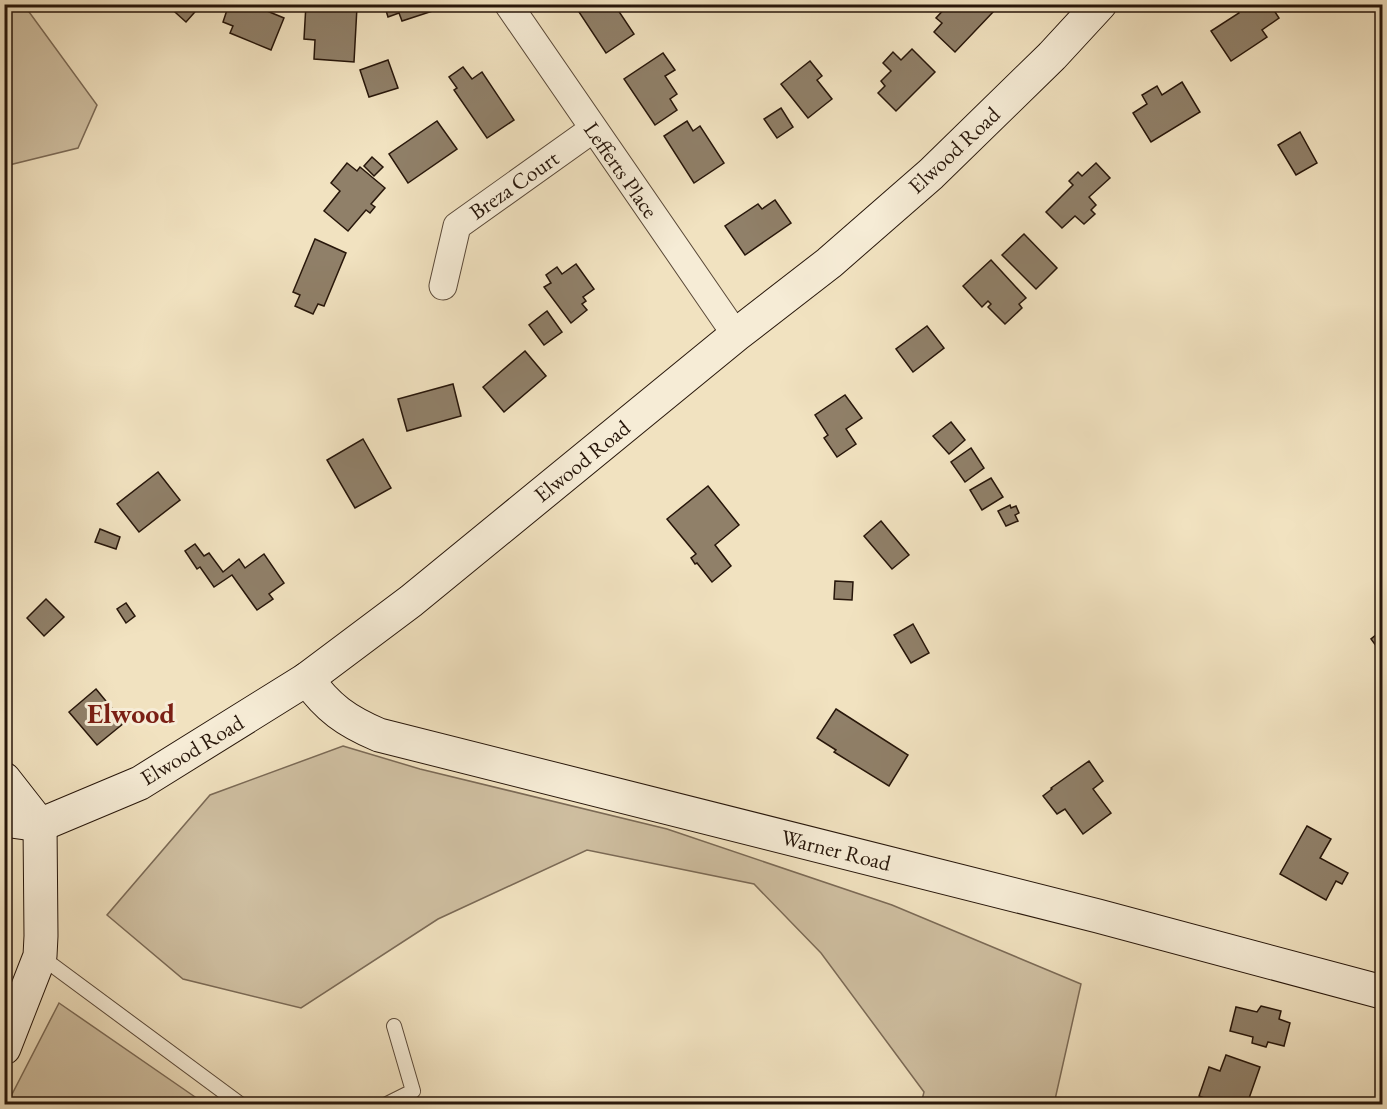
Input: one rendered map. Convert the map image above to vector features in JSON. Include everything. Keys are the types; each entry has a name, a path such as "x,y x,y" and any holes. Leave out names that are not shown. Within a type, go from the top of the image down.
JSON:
{"main road":[{"name":"Elwood Road","path":"40,825 140,783 307,679 411,601 736,335 829,263 931,174 1052,56 1100,4"},
{"name":"Warner Road","path":"307,679 317,693 335,710 354,724 379,735 1087,913 1383,992"},
{"path":"4,779 40,825 41,936 40,956 4,1048"},
{"path":"4,820 40,825"}],"street":[{"name":"Lefferts Place","path":"508,4 736,335"},
{"name":"Breza Court","path":"443,286 457,226 593,129"}],"lane":[{"path":"40,956 240,1104"},
{"path":"387,1104 413,1091 394,1026"}],"shaded area":[{"path":"5,4 24,5 97,105 78,148 5,166"},
{"path":"343,746 420,769 667,829 892,905 1081,984 1054,1104 921,1104 924,1092 821,953 754,884 587,850 438,919 301,1008 183,979 107,915 210,795"},
{"path":"59,1003 198,1099 193,1104 7,1104"}],"building":[{"path":"166,4 202,4 186,22"},
{"path":"229,4 250,4 284,18 271,50 230,33 233,26 223,22"},
{"path":"306,4 332,6 333,4 346,4 346,7 357,7 354,62 314,59 315,40 304,39"},
{"path":"384,4 445,4 445,7 402,21 399,13 388,17"},
{"path":"583,4 614,4 634,34 606,53 577,9"},
{"path":"949,4 988,4 994,11 955,52 934,32 942,23 936,18"},
{"path":"1247,4 1270,4 1279,18 1262,30 1267,37 1231,61 1211,31 1239,13 1238,10"},
{"path":"1274,4 1289,4 1279,11"},
{"path":"912,49 935,72 896,111 878,93 885,86 881,81 891,71 883,63 893,52 901,60"},
{"path":"663,53 675,70 665,76 677,94 670,99 677,110 655,125 624,79"},
{"path":"388,60 398,88 369,97 360,70"},
{"path":"810,61 822,76 817,80 832,99 808,118 781,84"},
{"path":"463,67 472,79 482,72 514,120 487,138 454,90 457,88 449,77"},
{"path":"1182,82 1200,112 1151,142 1133,113 1147,104 1142,95 1157,86 1162,95"},
{"path":"781,108 793,127 777,138 764,119"},
{"path":"437,121 457,149 408,183 389,154"},
{"path":"687,121 693,131 700,126 724,163 694,183 664,136"},
{"path":"1300,132 1317,163 1296,175 1278,145"},
{"path":"372,157 383,167 374,176 364,166"},
{"path":"347,163 357,171 360,167 385,188 371,204 375,207 370,213 366,210 348,231 324,211 340,191 331,183"},
{"path":"1096,163 1110,178 1089,197 1096,205 1091,210 1095,214 1084,224 1075,216 1062,228 1046,212 1073,185 1069,181 1078,172 1082,176"},
{"path":"775,200 791,223 745,255 725,226 758,204 762,209"},
{"path":"1024,234 1057,268 1036,289 1002,255"},
{"path":"315,239 346,253 324,306 318,304 313,314 295,306 300,295 293,292"},
{"path":"991,260 1026,298 1019,304 1022,308 1005,324 988,307 991,304 988,301 982,307 963,286"},
{"path":"576,264 594,289 583,297 586,301 582,304 587,310 571,323 544,287 551,283 546,275 557,267 562,274"},
{"path":"547,311 562,332 544,345 529,325"},
{"path":"927,326 944,348 913,372 896,349"},
{"path":"525,351 546,376 504,412 483,387"},
{"path":"453,384 461,416 407,431 398,399"},
{"path":"845,395 862,418 846,429 856,444 837,457 824,438 828,435 815,415"},
{"path":"951,422 965,440 949,454 933,436"},
{"path":"363,439 391,488 355,508 327,460"},
{"path":"971,448 984,468 965,482 951,462"},
{"path":"158,472 180,500 139,532 117,504"},
{"path":"991,478 1003,497 982,510 970,490"},
{"path":"708,486 739,525 715,545 731,566 712,582 697,563 695,564 691,558 696,554 667,519"},
{"path":"1010,505 1011,508 1016,506 1019,513 1015,515 1018,521 1006,526 998,511"},
{"path":"881,521 909,555 892,569 864,536"},
{"path":"100,529 120,537 116,549 95,542"},
{"path":"195,544 204,556 209,553 223,572 239,559 245,568 264,554 284,583 269,594 273,599 257,610 232,575 214,587 200,567 197,569 185,551"},
{"path":"835,581 853,582 852,600 834,599"},
{"path":"46,599 64,617 44,636 27,618"},
{"path":"126,603 135,616 126,623 117,609"},
{"path":"913,624 929,653 911,663 894,635"},
{"path":"1382,630 1382,654 1371,639"},
{"path":"96,689 124,723 97,745 69,712"},
{"path":"836,709 908,755 889,786 834,752 836,750 817,738"},
{"path":"1089,761 1103,781 1093,789 1111,813 1083,834 1065,809 1057,814 1043,796"},
{"path":"1307,826 1331,839 1320,858 1348,873 1342,884 1336,881 1326,900 1280,874"},
{"path":"1261,1006 1281,1011 1279,1019 1290,1023 1284,1046 1268,1042 1266,1047 1252,1043 1253,1037 1230,1031 1236,1007 1257,1012"},
{"path":"1226,1055 1260,1067 1247,1104 1211,1104 1212,1101 1199,1096 1209,1067 1220,1071"}],"district":[{"name":"Elwood","path":"131,713"}]}
